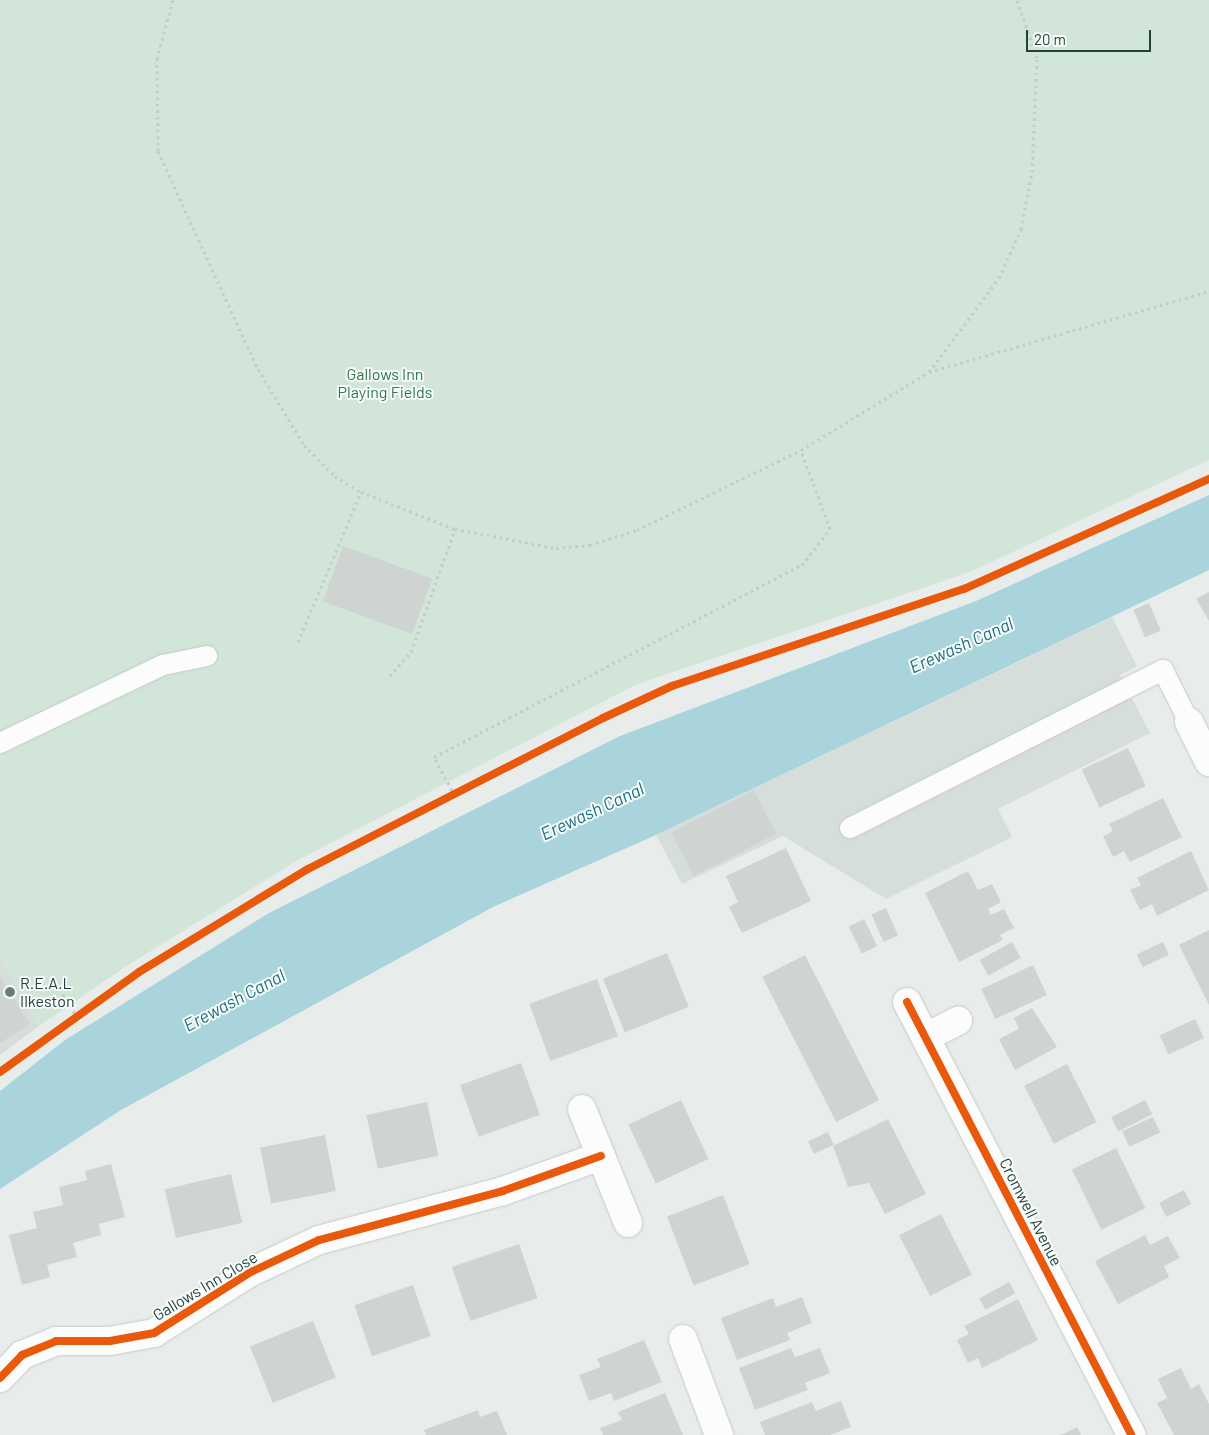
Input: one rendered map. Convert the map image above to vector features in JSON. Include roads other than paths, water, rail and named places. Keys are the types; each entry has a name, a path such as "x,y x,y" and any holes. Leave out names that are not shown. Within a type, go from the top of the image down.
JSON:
{"street":[{"path":"1189,722 1209,762"},
{"name":"Cromwell Avenue","path":"908,1002 1131,1435"},
{"path":"926,1037 958,1021"},
{"path":"582,1109 628,1223"},
{"name":"Gallows Inn Close","path":"3,1368 22,1355 56,1341 110,1341 154,1333 251,1272 304,1246 380,1222 511,1188 601,1156"},
{"path":"683,1339 719,1435"}],"lane":[{"path":"0,743 163,665 207,656"},
{"path":"850,828 1164,670 1189,722"}],"water":[{"name":"Erewash Canal","path":"1209,495 1209,570 656,835 493,907 121,1110 0,1189 0,1091 65,1040 269,913 620,736 976,601"}],"place":[{"name":"R.E.A.L Ilkeston","path":"10,992"}],"park label":[{"name":"Gallows Inn Playing Fields","path":"385,383"}]}
